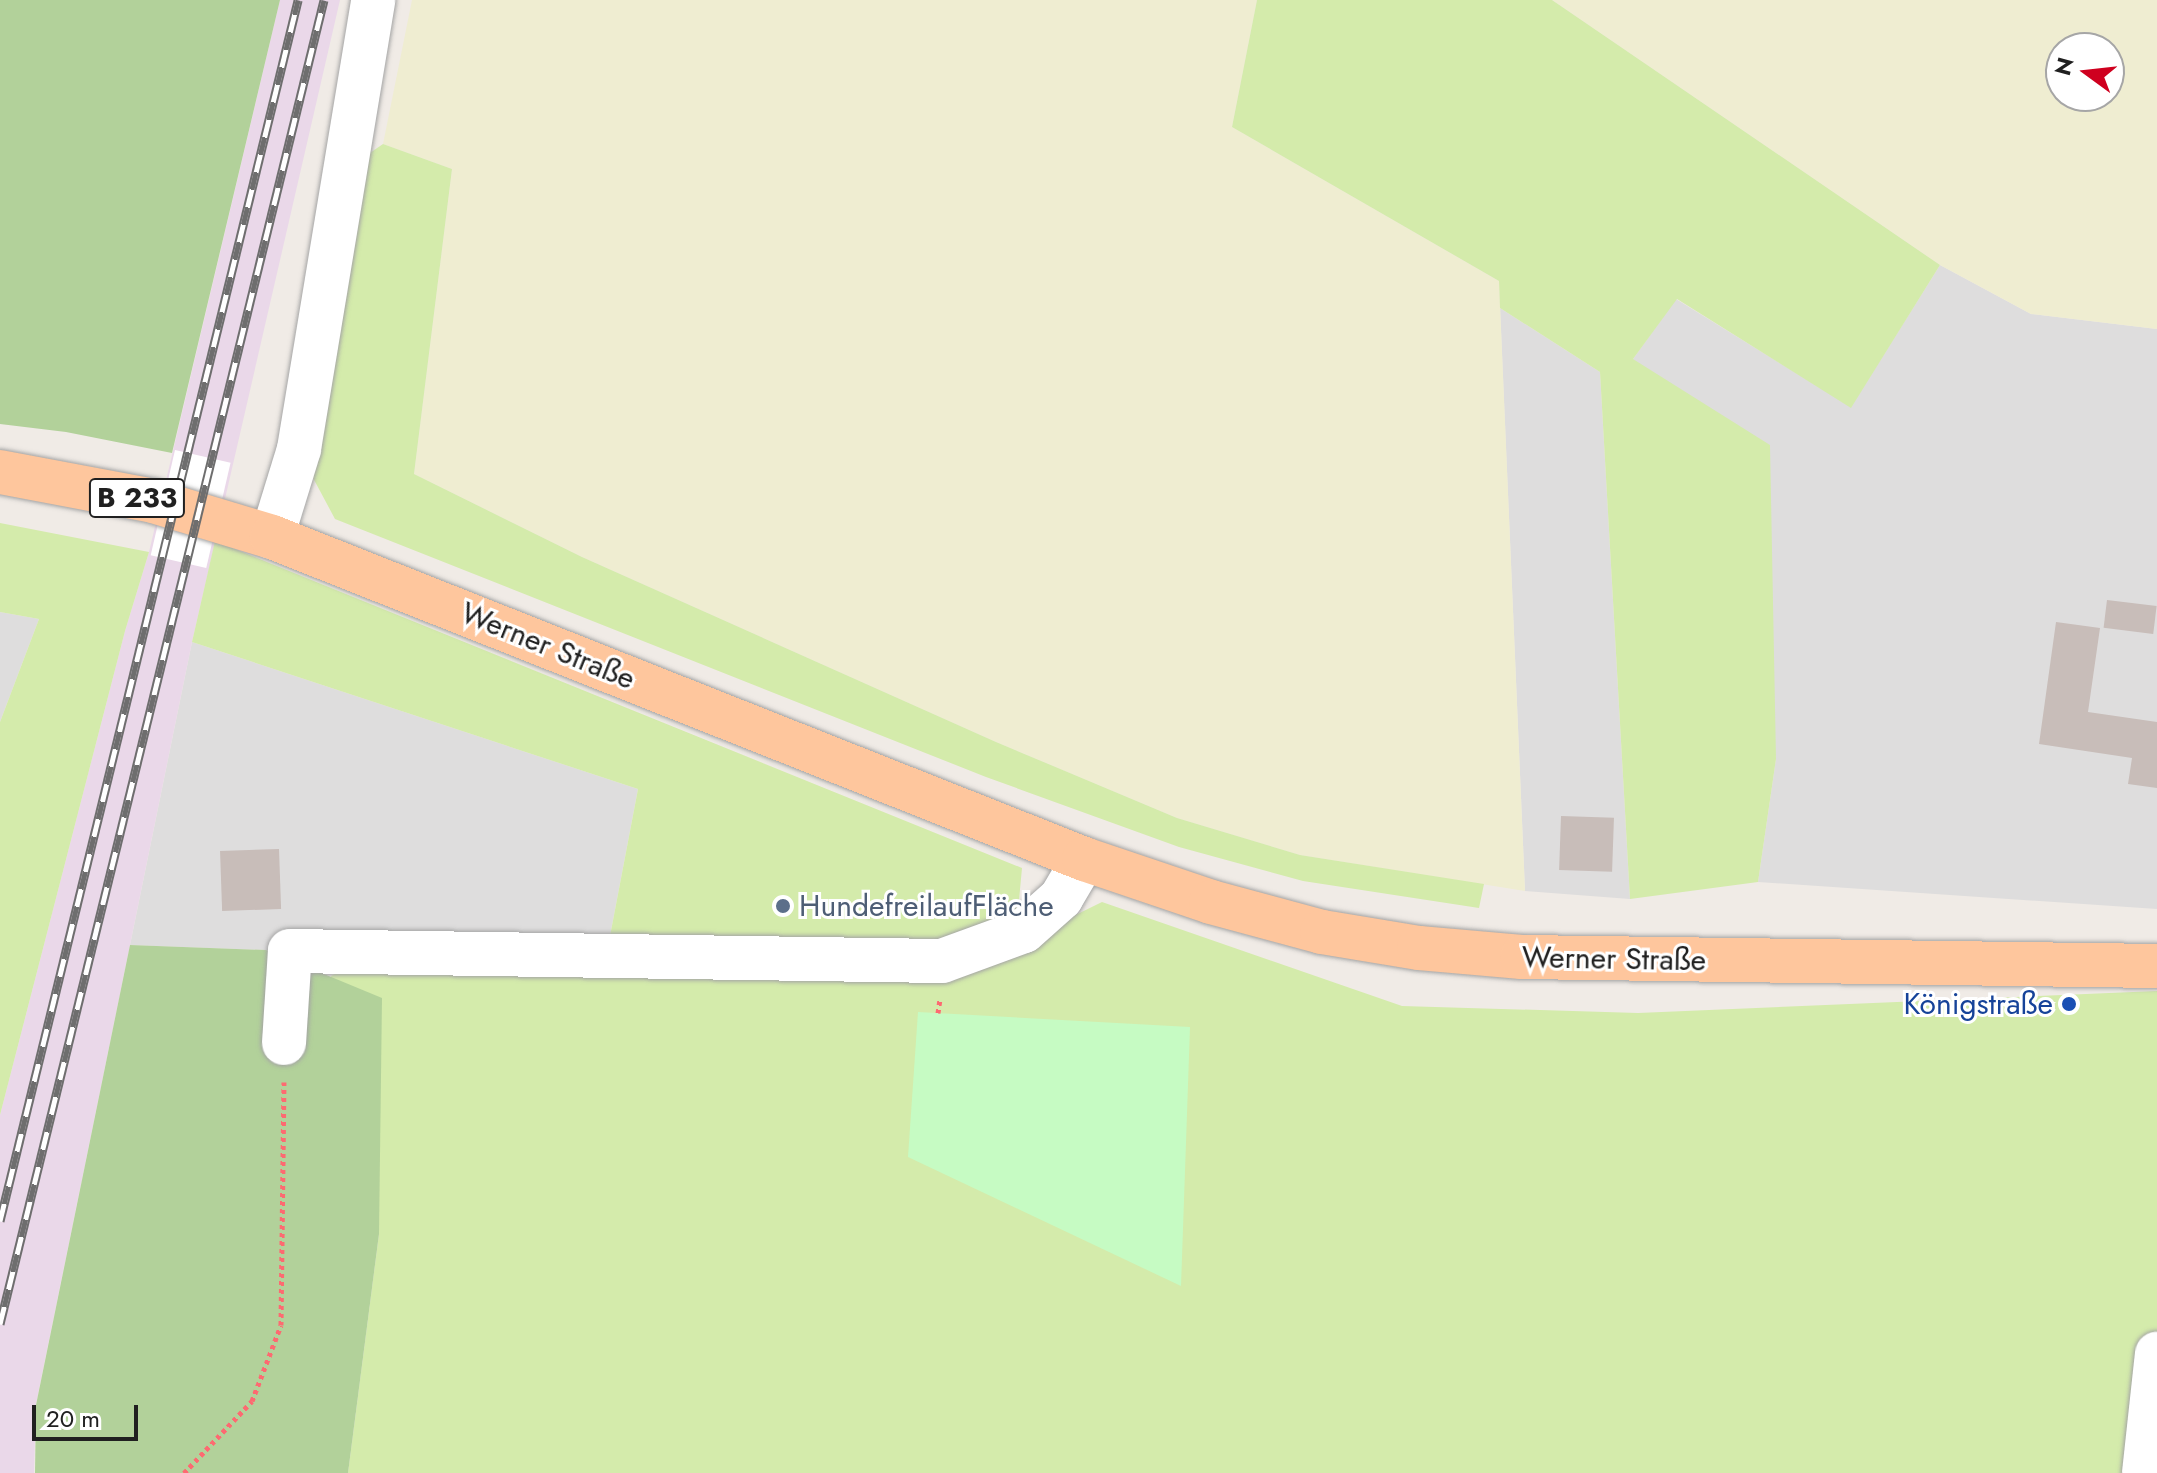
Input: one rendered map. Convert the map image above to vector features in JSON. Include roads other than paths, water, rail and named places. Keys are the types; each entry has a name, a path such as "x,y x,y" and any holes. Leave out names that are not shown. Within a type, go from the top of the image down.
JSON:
{"main road":[{"name":"Werner Straße","path":"0,472 153,501 272,537 1084,859 1211,902 1322,932 1419,948 1522,957 2157,966"}],"street":[{"path":"272,537 299,449 373,0"},
{"path":"284,1043 290,951 942,961 1024,931 1061,898 1084,859"},
{"path":"2144,1473 2157,1354"}],"railway":[{"path":"0,1221 298,0"},
{"path":"0,1324 324,0"}],"place":[{"name":"HundefreilaufFläche","path":"783,906"},
{"name":"Königstraße","path":"2069,1004"}]}
